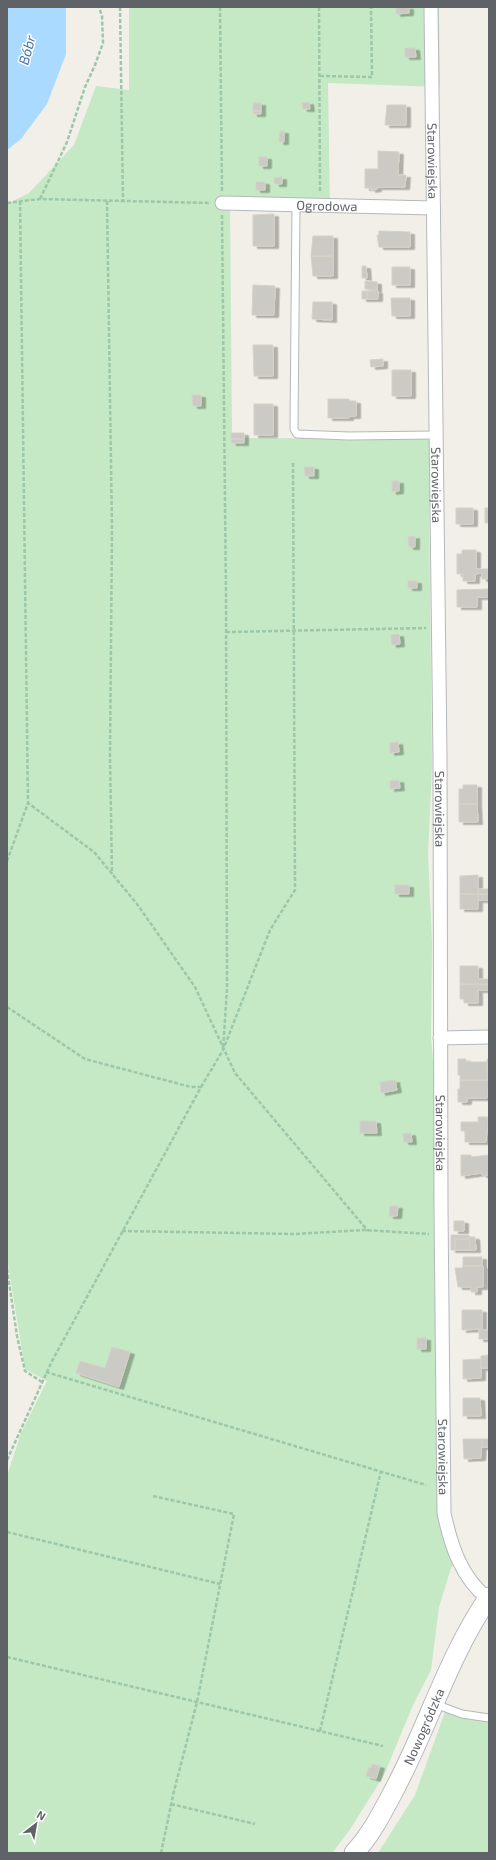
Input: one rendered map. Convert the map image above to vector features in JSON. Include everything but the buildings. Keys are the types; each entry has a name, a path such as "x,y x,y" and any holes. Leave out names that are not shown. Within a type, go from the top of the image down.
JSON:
{"main road":[{"name":"Nowogródzka","path":"354,1853 362,1844 378,1819 400,1779 458,1650 488,1598"}],"street":[{"name":"Starowiejska","path":"431,7 440,757 440,1038 444,1513 449,1540 462,1569 476,1589 488,1598"},
{"name":"Ogrodowa","path":"222,203 433,208"},
{"path":"440,1038 489,1037"}],"lane":[{"path":"296,205 294,428 297,434 349,436 436,435"},
{"path":"434,1704 462,1714 489,1718"}],"path":[{"path":"40,199 67,142 85,87 103,43 102,16 99,7"},
{"path":"120,7 123,201"},
{"path":"220,7 226,632 227,989 223,1050"},
{"path":"319,7 320,205"},
{"path":"320,76 372,77 371,7"},
{"path":"7,203 20,200 40,199 222,203"},
{"path":"7,861 28,803 20,200"},
{"path":"107,200 112,529 110,756 112,874"},
{"path":"7,1460 46,1372 122,1231 223,1050 270,930 294,890 293,463"},
{"path":"226,632 438,628"},
{"path":"28,803 94,852 137,904 195,987 235,1073 368,1231"},
{"path":"7,1007 85,1059 192,1087 201,1088"},
{"path":"122,1231 295,1234 368,1231 442,1235"},
{"path":"7,1269 17,1336 25,1371 42,1382"},
{"path":"46,1372 426,1485"},
{"path":"320,1731 381,1471"},
{"path":"153,1496 234,1514 198,1702 171,1804 161,1853"},
{"path":"7,1532 220,1584"},
{"path":"7,1657 383,1746"},
{"path":"171,1804 255,1824"}],"green space":[{"path":"129,7 439,7 440,87 328,83 330,209 230,207 232,438 439,439 441,491 429,506 432,766 428,854 432,943 431,1037 448,1236 450,1536 457,1560 451,1568 439,1607 431,1670 413,1705 384,1775 349,1831 332,1853 7,1853 7,1476 21,1433 47,1381 25,1369 7,1258 7,204 29,193 74,145 96,86 129,90"},
{"path":"445,1712 489,1722 489,1853 378,1853 415,1795"}],"water":[{"name":"Bóbr","path":"7,7 66,7 66,54 47,104 21,139 7,150"}]}
